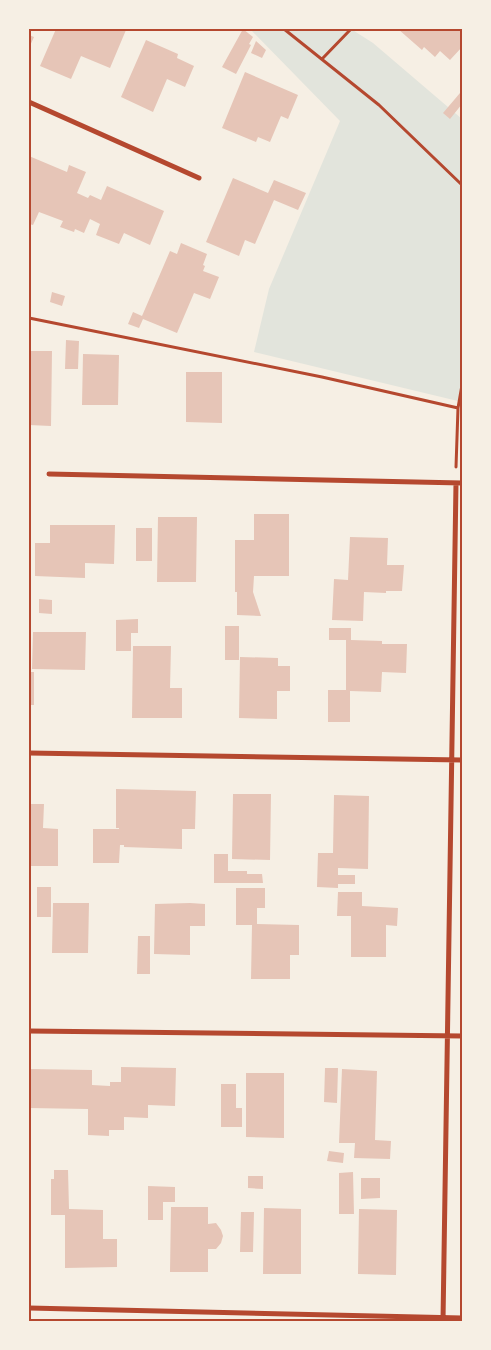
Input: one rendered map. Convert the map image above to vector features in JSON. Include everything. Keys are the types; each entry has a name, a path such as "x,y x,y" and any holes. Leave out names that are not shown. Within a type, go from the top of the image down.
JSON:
{"street":[{"path":"29,102 199,178"},
{"path":"49,474 462,483"},
{"path":"443,1320 456,483"},
{"path":"29,754 462,760"},
{"path":"29,1031 462,1036"},
{"path":"29,1308 443,1320 462,1318"}],"path":[{"path":"284,29 379,105 462,185"},
{"path":"322,60 352,29"},
{"path":"29,318 322,377 458,408"},
{"path":"456,483 458,408 462,385"}],"shaded area":[{"path":"250,29 351,29 373,43 462,119 462,402 254,352 269,289 340,121"}],"building":[{"path":"56,29 126,30 110,68 81,56 71,79 40,66"},
{"path":"243,29 253,37 249,44 251,45 236,74 222,67"},
{"path":"398,29 462,29 462,47 450,60 440,51 435,57 424,47 422,50"},
{"path":"29,35 34,37 29,48"},
{"path":"146,40 178,54 177,58 194,66 185,87 167,79 153,112 121,97"},
{"path":"256,41 266,50 262,58 251,53"},
{"path":"245,72 298,95 288,119 281,116 270,142 258,137 256,142 222,128"},
{"path":"460,93 462,95 462,104 450,119 443,113"},
{"path":"29,156 67,172 69,165 86,172 77,193 88,198 90,195 101,200 107,186 164,211 150,245 124,233 119,244 96,235 100,224 90,219 84,233 75,229 74,232 60,227 63,221 39,212 33,225 29,224"},
{"path":"233,178 268,193 274,180 306,193 298,210 274,200 255,244 245,240 239,256 206,242"},
{"path":"181,243 207,254 203,271 219,277 210,299 194,293 177,333 143,319 139,328 128,324 133,312 142,316 170,251 177,254"},
{"path":"52,292 65,296 62,306 50,302"},
{"path":"66,340 79,341 78,369 65,369"},
{"path":"29,351 52,351 51,426 29,425"},
{"path":"83,354 119,355 118,405 82,405"},
{"path":"186,372 222,372 222,423 186,422"},
{"path":"254,514 289,514 289,576 254,576 253,592 261,616 237,615 235,540 254,540"},
{"path":"158,517 197,517 196,582 157,582"},
{"path":"50,525 115,525 114,564 85,563 85,578 35,576 35,543 50,543"},
{"path":"136,528 152,528 152,561 136,561"},
{"path":"350,537 388,538 387,565 404,565 402,591 386,591 386,593 364,592 363,621 332,620 334,579 348,580"},
{"path":"39,599 52,600 52,614 39,613"},
{"path":"138,619 138,633 131,633 131,651 116,651 116,620"},
{"path":"225,626 239,626 239,660 225,660"},
{"path":"329,628 351,628 351,640 382,641 382,644 407,644 406,673 382,672 381,692 350,691 350,722 328,722 328,690 346,690 346,640 329,640"},
{"path":"33,632 86,632 85,670 32,669"},
{"path":"133,646 171,646 170,688 182,688 182,718 132,718"},
{"path":"240,657 278,658 278,666 290,666 290,691 277,691 277,719 239,718"},
{"path":"29,672 34,672 34,705 29,705"},
{"path":"116,789 196,791 195,829 182,829 182,849 124,847 124,845 120,845 119,863 93,863 93,829 119,829 116,828"},
{"path":"233,794 271,794 270,860 232,859"},
{"path":"334,795 369,796 368,869 338,868 338,875 355,875 355,884 338,884 338,888 317,887 318,853 333,853"},
{"path":"29,804 44,804 43,828 58,829 58,866 29,866"},
{"path":"214,854 228,854 228,871 247,871 247,874 262,874 263,883 214,883"},
{"path":"37,887 51,887 51,917 37,917"},
{"path":"236,888 265,888 265,908 257,908 257,924 299,925 299,955 290,955 290,979 251,979 252,925 236,925"},
{"path":"338,892 362,892 362,906 398,908 397,926 386,925 386,957 351,957 351,916 337,916"},
{"path":"53,903 89,903 88,953 52,953"},
{"path":"155,904 205,904 205,926 190,926 190,955 154,954"},
{"path":"138,936 150,936 150,974 137,974"},
{"path":"121,1067 176,1068 175,1106 148,1105 148,1118 124,1117 124,1130 109,1130 109,1136 88,1135 88,1109 29,1108 29,1069 92,1070 92,1085 110,1086 110,1082 121,1082"},
{"path":"325,1068 338,1068 337,1103 324,1102"},
{"path":"342,1069 377,1071 375,1140 391,1141 390,1159 354,1158 355,1143 339,1143"},
{"path":"246,1073 284,1073 284,1138 246,1137"},
{"path":"221,1084 236,1084 236,1108 242,1108 242,1127 221,1127"},
{"path":"329,1151 344,1153 343,1163 327,1161"},
{"path":"54,1170 68,1170 69,1209 103,1210 103,1239 117,1239 117,1267 65,1268 65,1215 51,1215 51,1179 54,1179"},
{"path":"353,1172 354,1214 339,1214 339,1173"},
{"path":"248,1176 263,1176 263,1189 248,1188"},
{"path":"361,1178 380,1178 380,1198 361,1199"},
{"path":"148,1186 175,1187 175,1202 163,1202 163,1220 148,1220"},
{"path":"171,1207 208,1207 208,1224 216,1223 223,1236 221,1243 216,1249 208,1249 208,1272 170,1272"},
{"path":"264,1208 301,1209 301,1274 263,1274"},
{"path":"359,1209 397,1210 396,1275 358,1274"},
{"path":"241,1212 254,1212 253,1252 240,1252"}]}
